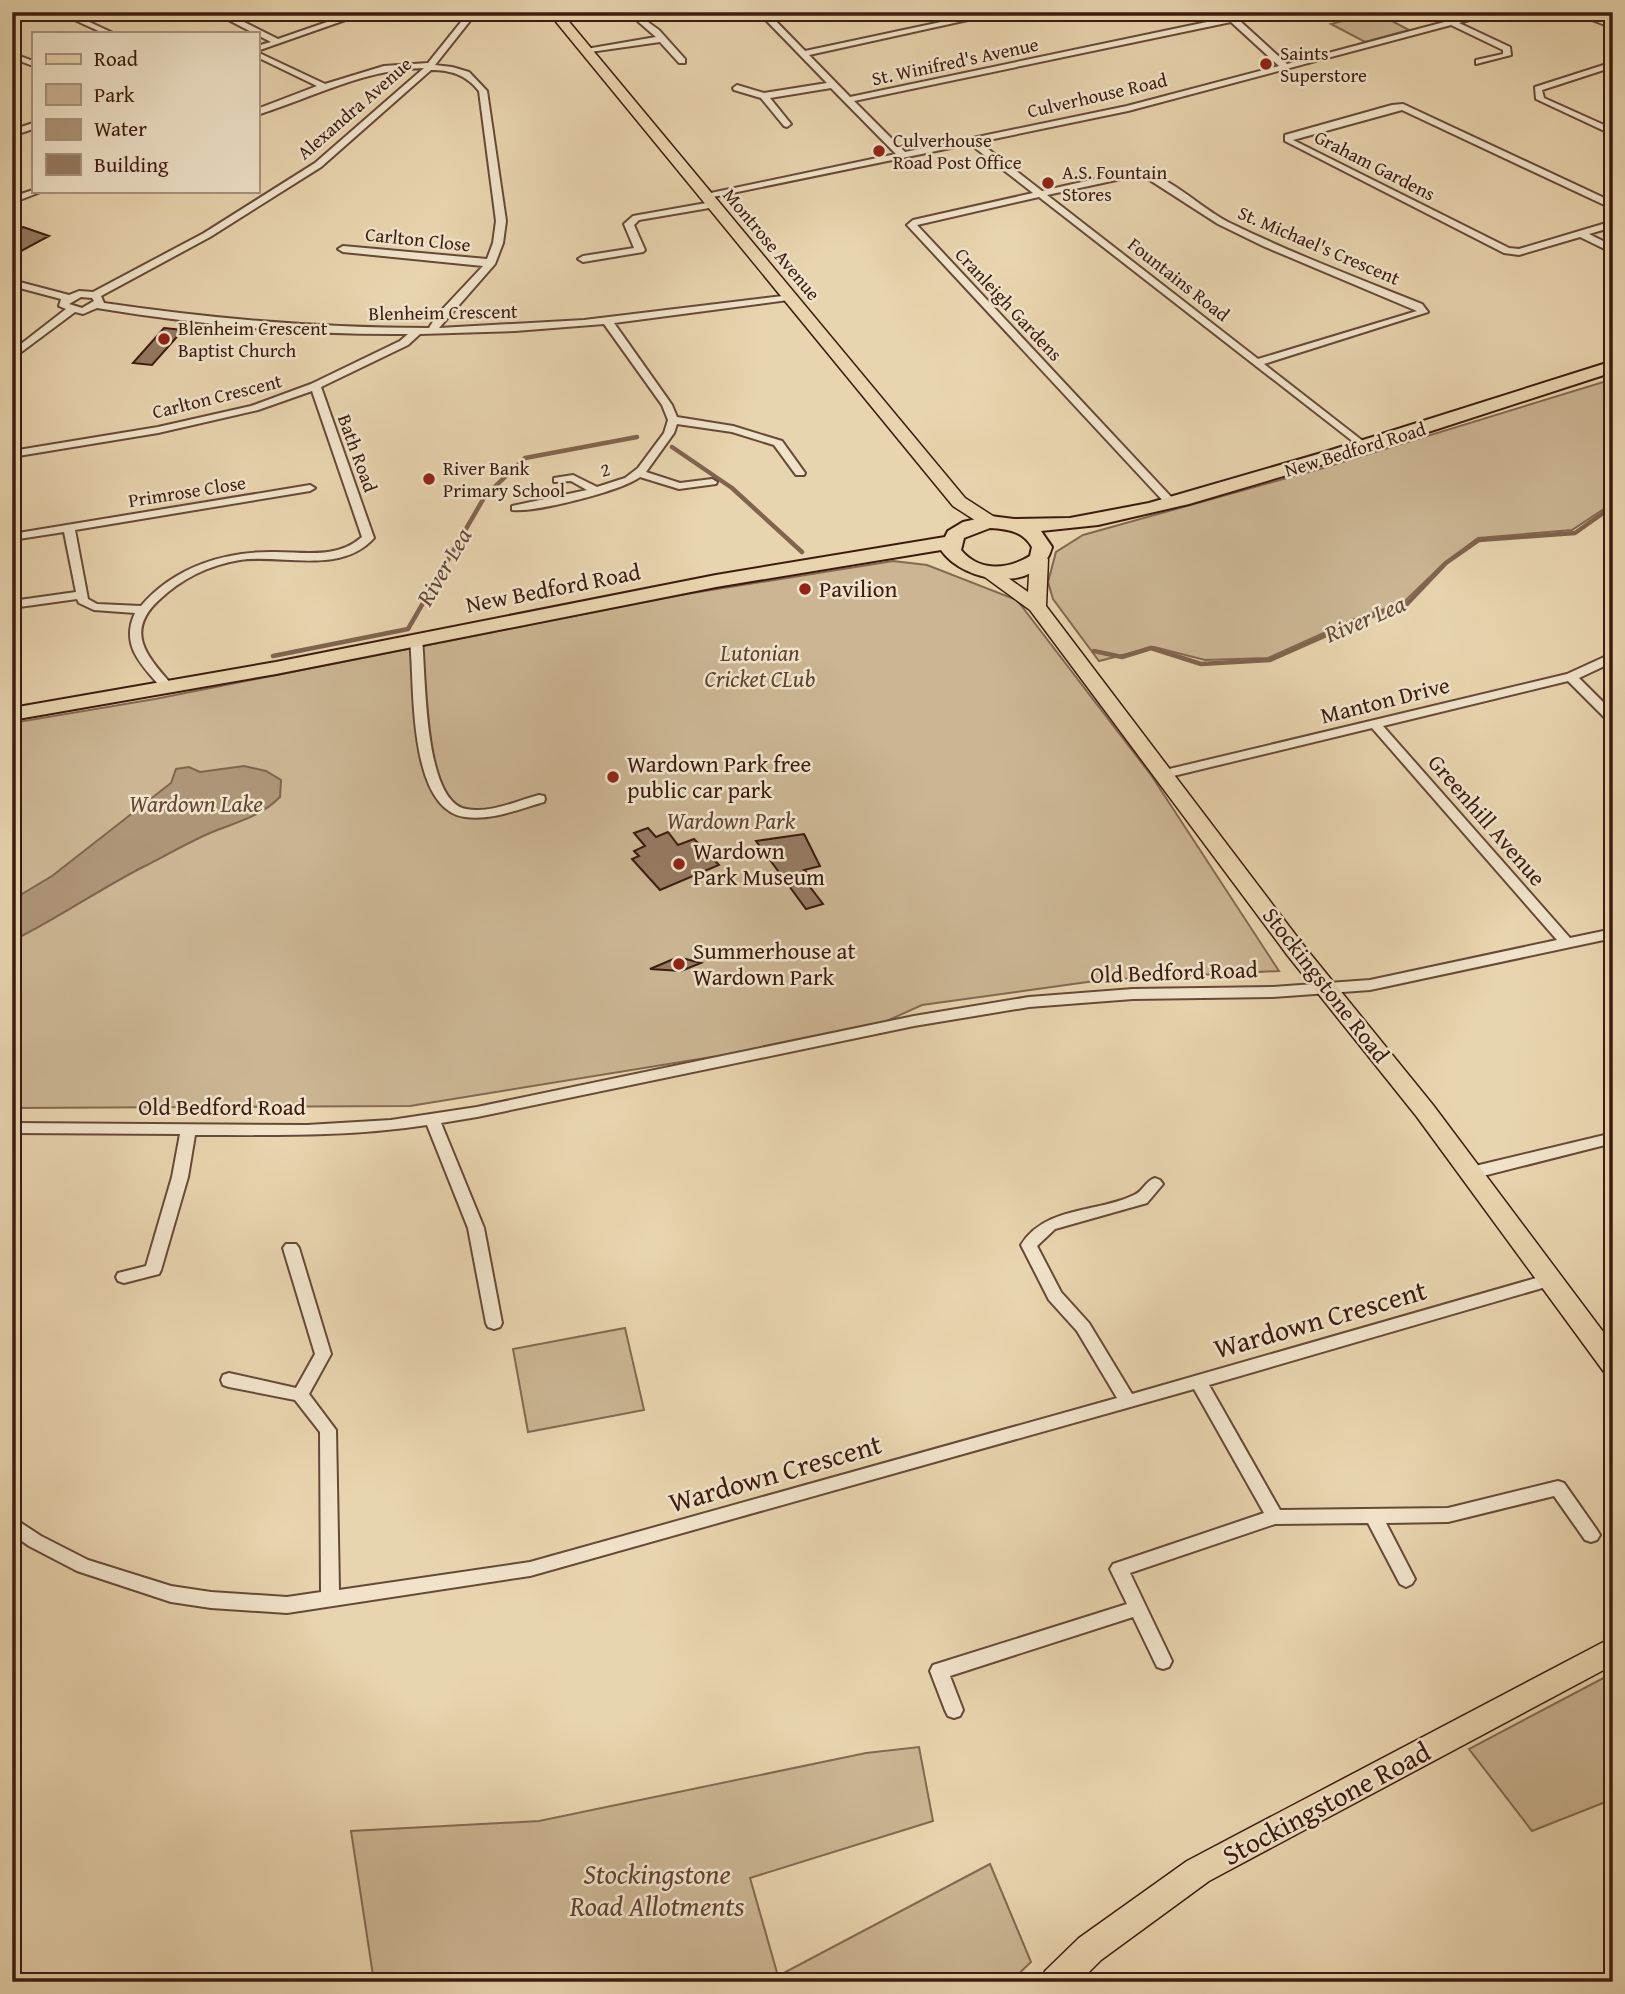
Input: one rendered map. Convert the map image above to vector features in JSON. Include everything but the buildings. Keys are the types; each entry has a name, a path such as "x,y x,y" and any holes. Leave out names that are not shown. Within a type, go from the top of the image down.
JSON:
{"highway":[{"name":"New Bedford Road","path":"12,714 169,689 717,580 835,560 897,554 956,536 990,522 1036,526 1094,522 1364,447 1613,366"},
{"name":"New Bedford Road","path":"897,554 965,565 987,572 1018,571 1040,553 1094,522"},
{"path":"1013,525 1033,534 1040,553"},
{"path":"956,536 951,550 965,565"}],"main road":[{"name":"Montrose Avenue","path":"554,12 959,502 990,522"},
{"path":"956,536 964,518 959,502"},
{"path":"1037,606 1040,553"},
{"name":"Stockingstone Road","path":"987,572 1037,606 1296,951 1471,1173 1613,1365"},
{"name":"Stockingstone Road","path":"1056,1982 1090,1949 1198,1871 1613,1650"}],"street":[{"path":"61,12 107,32"},
{"path":"217,12 278,41"},
{"name":"Alexandra Avenue","path":"97,300 318,165 398,98 443,53 473,12"},
{"path":"762,12 902,155"},
{"path":"803,54 1000,12"},
{"name":"Culverhouse Road","path":"583,259 640,250 629,224 636,218 902,155 1128,108 1492,12"},
{"path":"1575,12 1613,26"},
{"path":"259,48 360,13"},
{"path":"1228,15 1286,67"},
{"name":"St. Winifred's Avenue","path":"848,100 1228,15"},
{"path":"636,16 659,35 682,61"},
{"path":"1453,23 1507,49 1507,55 1479,62"},
{"path":"586,51 659,35"},
{"path":"12,55 32,64"},
{"path":"259,55 326,87"},
{"path":"1613,64 1538,89 1540,99 1613,132"},
{"path":"259,111 398,65 460,69 484,91 501,221 500,239 490,264 431,332"},
{"path":"737,88 764,96 832,85"},
{"path":"764,96 787,124"},
{"name":"Graham Gardens","path":"1613,206 1403,107 1288,137 1289,141 1507,251 1519,252 1613,224"},
{"path":"14,131 32,126"},
{"name":"Fountains Road","path":"971,140 1364,447"},
{"name":"St. Michael's Crescent","path":"1040,194 1135,173 1147,174 1221,222 1266,244 1419,306 1423,312 1258,362"},
{"path":"12,200 35,192"},
{"name":"Cranleigh Gardens","path":"1040,194 912,225 1170,502"},
{"path":"1581,234 1613,250"},
{"name":"Carlton Close","path":"343,249 490,264"},
{"path":"12,283 68,298 85,294 97,300 83,311 71,310 64,304 68,298"},
{"name":"Blenheim Crescent","path":"97,300 237,324 431,332 692,313 788,297"},
{"path":"12,356 71,310"},
{"path":"607,321 667,405 673,419 733,429 778,443 800,473"},
{"name":"Carlton Crescent","path":"12,454 192,423 272,402 315,386 404,344 416,332"},
{"name":"Bath Road","path":"142,610 184,573 206,564 270,555 326,558 348,553 368,538 315,386"},
{"name":"2","path":"516,508 582,496 594,490 623,488 639,473 669,433 673,419"},
{"path":"639,473 679,486 712,482"},
{"path":"558,480 573,478 594,490"},
{"name":"Primrose Close","path":"12,537 310,488"},
{"path":"69,527 83,601 94,607 142,610 133,629 134,647 169,689"},
{"path":"12,606 80,595"},
{"path":"416,640 424,743 437,790 453,809 472,813 539,799"},
{"name":"Manton Drive","path":"1165,774 1571,677 1613,657"},
{"path":"1571,677 1613,719"},
{"name":"Greenhill Avenue","path":"1375,724 1567,943"},
{"name":"Old Bedford Road","path":"12,1128 354,1129 432,1120 860,1033 1029,1002 1133,994 1328,989 1370,985 1613,933"},
{"path":"432,1120 476,1228 494,1323"},
{"path":"124,1277 153,1270 180,1177 188,1130"},
{"path":"1471,1173 1613,1138"},
{"path":"1128,1402 1083,1327 1055,1296 1028,1245 1050,1225 1142,1199 1156,1184"},
{"path":"291,1248 323,1354 300,1395"},
{"name":"Wardown Crescent","path":"12,1524 35,1541 83,1566 171,1594 287,1605 530,1569 1128,1402 1550,1280"},
{"path":"229,1380 300,1395 328,1430 330,1599"},
{"path":"1198,1381 1275,1517"},
{"path":"1163,1661 1119,1569 1275,1517 1448,1515 1558,1488 1591,1535"},
{"path":"1373,1515 1406,1579"},
{"path":"954,1710 939,1671 1137,1608"}],"green space":[{"path":"1375,12 1409,30 1365,42 1331,24"},
{"path":"1613,379 1613,503 1572,530 1478,538 1444,563 1403,603 1357,618 1268,658 1205,660 1154,647 1099,661 1053,599 1048,582 1056,552 1083,535 1323,468"},
{"name":"Wardown Park","path":"893,561 927,565 1017,600 1151,775 1279,971 1102,980 922,1005 860,1033 410,1106 12,1108 12,723 155,699 680,595"},
{"path":"625,1328 644,1410 528,1432 513,1349"},
{"path":"1613,1673 1613,1799 1532,1831 1469,1749"},
{"name":"Stockingstone Road Allotments","path":"919,1747 933,1821 750,1878 778,1976 990,1864 1031,1962 1010,1982 374,1982 351,1831 539,1821 866,1753"}],"water":[{"name":"Wardown Lake","path":"244,766 266,771 281,780 280,797 255,815 184,845 12,941 12,900 52,876 171,783 176,769 189,767 200,772"}],"waterway":[{"name":"River Lea","path":"273,656 408,629 485,496 525,458 637,437"},
{"name":"River Lea","path":"672,447 732,488 802,552"},
{"name":"River Lea","path":"1094,651 1122,657 1151,648 1201,664 1270,660 1365,618 1406,605 1446,563 1479,540 1575,533 1613,506"}],"place":[{"name":"Saints Superstore","path":"1266,64"},
{"name":"Culverhouse Road Post Office","path":"879,151"},
{"name":"A.S. Fountain Stores","path":"1048,183"},
{"name":"Blenheim Crescent Baptist Church","path":"164,339"},
{"name":"River Bank Primary School","path":"429,479"},
{"name":"Pavilion","path":"805,589"},
{"name":"Wardown Park free public car park","path":"613,777"},
{"name":"Wardown Park Museum","path":"679,864"},
{"name":"Summerhouse at Wardown Park","path":"679,964"}],"park label":[{"name":"Lutonian Cricket CLub","path":"760,666"}]}
